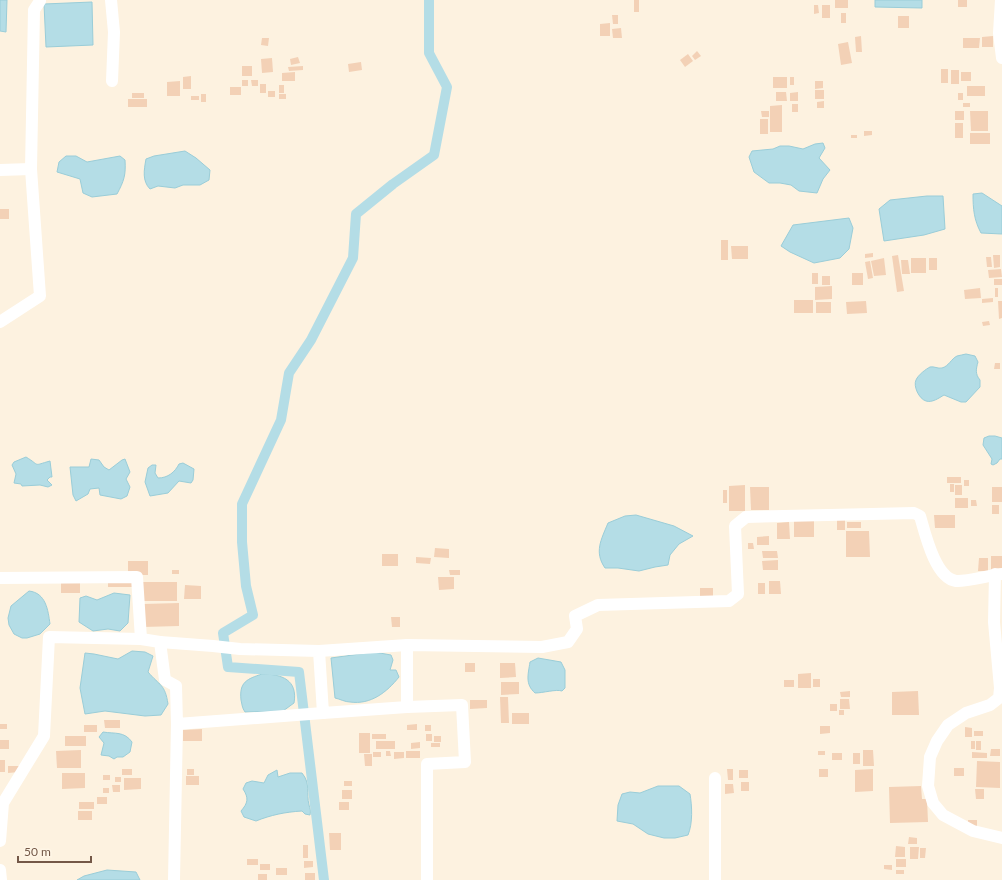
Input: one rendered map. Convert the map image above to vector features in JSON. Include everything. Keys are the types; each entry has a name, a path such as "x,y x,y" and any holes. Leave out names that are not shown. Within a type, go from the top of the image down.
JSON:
{"street":[{"path":"0,322 40,296 31,169 34,10 41,0"},
{"path":"111,0 114,32 112,82"},
{"path":"1001,0 999,33 1002,58"},
{"path":"0,170 31,169"},
{"path":"0,841 3,803 44,736 49,637 141,639 240,650 319,651 407,645 542,647 568,642 577,629 575,616 598,605 729,602 738,594 735,526 746,517 914,512 920,516 930,549 942,572 948,579 957,581 999,574 994,622 1000,688 999,698 990,705 966,713 948,726 937,741 930,757 928,786 933,803 943,816 973,831 1002,838"},
{"path":"0,578 137,577 141,639"},
{"path":"160,642 165,680 176,686 177,724 174,880"},
{"path":"407,645 407,707"},
{"path":"319,651 323,713"},
{"path":"177,724 407,707 462,705 465,762 426,764 427,880"},
{"path":"715,778 715,880"},
{"path":"0,870 0,880"}],"water":[{"path":"0,0 7,0 6,32 0,31"},
{"path":"875,0 922,0 922,8 875,7"},
{"path":"92,2 93,45 46,47 44,4"},
{"path":"823,143 825,148 819,158 830,170 823,179 817,193 799,191 791,185 769,183 754,172 749,157 752,151 773,149 780,146 803,149 815,144"},
{"path":"185,151 210,170 209,180 200,185 183,185 175,188 158,186 150,189 147,186 144,171 146,159 154,156"},
{"path":"66,156 76,156 87,162 120,156 125,160 125,174 117,194 92,197 83,193 80,179 57,172 59,162"},
{"path":"982,193 1002,206 1002,234 981,233 974,214 973,194"},
{"path":"927,196 943,196 945,229 924,235 884,241 879,209 890,200"},
{"path":"849,218 853,228 849,249 840,258 814,263 790,252 781,246 793,225"},
{"path":"966,354 975,356 978,362 976,371 980,380 980,387 966,402 961,402 944,395 931,401 923,400 917,392 915,386 916,380 920,374 930,367 944,367 957,356"},
{"path":"989,436 1002,438 1002,459 993,465 991,464 992,459 983,445 984,438"},
{"path":"26,457 37,464 50,461 52,477 47,480 52,485 48,487 40,485 22,486 21,484 14,483 16,474 12,465 14,462"},
{"path":"91,459 99,460 104,467 109,470 125,459 130,472 126,479 130,487 127,496 121,499 100,495 99,488 90,489 88,494 76,501 73,495 70,467 89,467"},
{"path":"183,463 194,469 193,480 191,483 179,481 168,493 150,496 145,482 148,468 152,465 156,465 155,473 158,478 162,478 171,474 179,464"},
{"path":"636,515 674,526 693,536 679,544 670,555 668,565 639,571 605,568 599,551 601,540 608,523 625,516"},
{"path":"29,591 35,592 43,599 47,608 50,624 40,634 22,638 14,634 9,625 8,618 11,606"},
{"path":"114,593 130,595 128,623 120,631 108,629 93,631 79,622 80,598 86,596 97,600"},
{"path":"132,651 145,652 153,656 148,672 164,689 168,704 161,715 145,716 105,711 85,714 80,688 85,653 118,659"},
{"path":"374,652 391,655 393,660 390,670 396,670 399,677 389,688 372,699 358,702 346,702 335,698 331,658"},
{"path":"538,658 561,662 565,670 565,688 562,691 556,690 535,693 532,690 528,683 530,662"},
{"path":"262,674 276,675 287,680 294,689 294,703 283,711 245,712 241,700 241,689 245,682"},
{"path":"103,732 119,734 129,738 132,742 130,752 123,757 117,757 114,759 109,756 101,755 104,743 99,737"},
{"path":"277,770 278,777 290,773 302,773 305,777 310,815 305,814 302,811 296,811 273,815 256,821 244,817 241,811 247,800 243,789 246,783 252,781 264,783 268,775"},
{"path":"658,786 679,786 690,794 692,814 688,835 675,838 664,838 648,834 633,824 617,821 618,805 622,794 630,792 640,793"},
{"path":"107,870 136,872 140,880 77,880 84,876"}],"building":[{"path":"634,0 639,0 639,12 634,12"},
{"path":"835,0 848,0 848,8 835,8"},
{"path":"958,0 967,0 967,7 958,7"},
{"path":"814,5 818,5 819,13 814,14"},
{"path":"822,5 830,5 830,18 822,18"},
{"path":"841,13 846,13 846,23 841,23"},
{"path":"612,15 618,15 618,24 613,24"},
{"path":"898,16 909,16 909,28 898,28"},
{"path":"610,23 610,36 600,36 600,24"},
{"path":"621,28 622,38 613,38 612,29"},
{"path":"861,36 862,52 856,52 855,37"},
{"path":"993,36 993,47 982,47 982,37"},
{"path":"262,38 269,38 268,46 261,45"},
{"path":"963,38 980,38 979,48 963,48"},
{"path":"848,42 852,63 841,65 838,44"},
{"path":"697,51 701,56 695,60 692,56"},
{"path":"688,54 693,61 685,67 680,60"},
{"path":"298,57 300,63 291,65 290,59"},
{"path":"272,58 273,72 262,73 261,59"},
{"path":"361,62 362,70 349,72 348,64"},
{"path":"242,66 252,66 252,76 242,76"},
{"path":"303,66 303,70 289,71 288,67"},
{"path":"941,69 948,69 948,83 941,83"},
{"path":"951,70 959,70 959,84 951,84"},
{"path":"295,72 295,81 282,81 282,73"},
{"path":"961,72 971,72 971,81 961,81"},
{"path":"191,76 191,89 183,89 183,77"},
{"path":"773,77 787,77 787,88 773,88"},
{"path":"790,77 794,77 794,85 790,85"},
{"path":"242,80 248,80 248,86 242,86"},
{"path":"251,80 258,80 258,86 252,86"},
{"path":"180,81 180,96 167,96 167,82"},
{"path":"815,81 823,81 823,88 815,89"},
{"path":"260,84 266,84 266,93 260,93"},
{"path":"279,85 284,85 284,93 279,93"},
{"path":"967,86 985,86 985,96 967,96"},
{"path":"230,87 241,87 241,95 230,95"},
{"path":"815,90 824,90 824,99 815,99"},
{"path":"268,91 275,91 275,97 268,97"},
{"path":"776,92 786,92 787,101 776,101"},
{"path":"798,92 798,101 790,101 790,93"},
{"path":"132,93 144,93 144,98 132,98"},
{"path":"958,93 963,93 963,100 958,100"},
{"path":"201,94 206,94 206,102 201,102"},
{"path":"279,94 286,94 286,99 279,99"},
{"path":"191,96 199,96 199,100 191,100"},
{"path":"128,99 147,99 147,107 128,107"},
{"path":"824,101 824,108 817,108 817,102"},
{"path":"963,103 970,103 970,107 963,107"},
{"path":"792,104 798,104 798,112 792,112"},
{"path":"782,105 782,132 770,132 770,106"},
{"path":"761,111 769,111 769,117 762,117"},
{"path":"955,111 964,111 964,120 955,120"},
{"path":"970,111 988,111 988,131 971,131"},
{"path":"760,119 768,119 768,134 760,134"},
{"path":"955,123 963,123 963,138 955,138"},
{"path":"864,131 872,131 872,135 864,136"},
{"path":"970,133 990,133 990,144 970,144"},
{"path":"851,135 857,135 857,138 851,138"},
{"path":"0,209 9,209 9,219 0,219"},
{"path":"721,240 728,240 728,260 721,260"},
{"path":"731,246 748,246 748,259 732,259"},
{"path":"873,253 873,257 865,258 865,254"},
{"path":"898,255 904,291 897,292 892,256"},
{"path":"993,255 1000,255 1000,267 994,268"},
{"path":"986,257 991,257 992,267 987,267"},
{"path":"884,258 886,275 874,276 871,261"},
{"path":"911,258 926,258 926,273 911,273"},
{"path":"929,258 937,258 937,270 929,270"},
{"path":"901,260 908,260 910,274 902,274"},
{"path":"870,261 873,278 868,279 865,262"},
{"path":"1001,269 1002,277 989,278 988,270"},
{"path":"812,273 818,273 818,284 812,284"},
{"path":"852,273 863,273 863,285 852,285"},
{"path":"822,276 830,276 830,285 822,285"},
{"path":"994,279 1002,279 1002,285 994,285"},
{"path":"832,286 832,299 815,300 815,287"},
{"path":"980,288 981,298 965,299 964,290"},
{"path":"995,288 998,288 998,297 995,297"},
{"path":"993,298 993,302 982,303 982,299"},
{"path":"794,300 813,300 813,313 794,313"},
{"path":"866,301 867,313 847,314 846,302"},
{"path":"998,301 1002,301 1002,318 999,319"},
{"path":"816,302 831,302 831,313 816,313"},
{"path":"989,321 990,325 983,326 982,322"},
{"path":"995,363 1000,363 1000,369 994,369"},
{"path":"947,477 961,477 961,483 947,483"},
{"path":"964,480 969,480 969,486 964,486"},
{"path":"950,484 954,484 954,492 950,492"},
{"path":"745,485 745,511 729,511 729,486"},
{"path":"955,485 962,485 962,495 955,495"},
{"path":"750,487 769,487 769,510 751,510"},
{"path":"992,487 1002,487 1002,502 992,502"},
{"path":"723,490 727,490 727,503 723,503"},
{"path":"955,498 968,498 968,508 955,508"},
{"path":"971,500 976,500 977,506 971,506"},
{"path":"992,505 999,505 999,514 992,514"},
{"path":"934,515 955,515 955,528 935,528"},
{"path":"837,519 845,519 845,530 837,530"},
{"path":"794,521 814,521 814,537 794,537"},
{"path":"789,522 790,539 777,539 777,523"},
{"path":"847,522 861,522 861,528 847,528"},
{"path":"846,531 869,531 870,557 846,557"},
{"path":"769,536 769,545 757,545 757,537"},
{"path":"748,543 753,543 754,549 748,549"},
{"path":"435,548 449,549 449,558 434,557"},
{"path":"762,551 777,551 778,558 763,558"},
{"path":"382,554 398,554 398,566 382,566"},
{"path":"991,556 1002,556 1002,571 991,571"},
{"path":"416,557 431,558 430,564 416,563"},
{"path":"979,558 988,558 988,571 978,571"},
{"path":"778,560 778,570 763,570 762,561"},
{"path":"128,561 148,561 148,575 128,575"},
{"path":"172,570 179,570 179,574 172,574"},
{"path":"449,570 460,570 460,575 450,575"},
{"path":"438,577 454,577 454,589 439,590"},
{"path":"80,579 80,593 61,593 61,580"},
{"path":"108,579 132,580 132,587 108,587"},
{"path":"769,581 780,581 781,594 769,594"},
{"path":"143,582 177,582 177,601 142,601"},
{"path":"758,583 765,583 765,594 758,594"},
{"path":"185,585 201,586 201,599 184,599"},
{"path":"700,588 713,588 713,597 700,597"},
{"path":"179,603 179,626 143,627 143,604"},
{"path":"391,617 400,617 400,627 392,627"},
{"path":"465,663 475,663 475,672 465,672"},
{"path":"500,663 515,663 516,677 500,678"},
{"path":"811,673 811,688 798,688 798,674"},
{"path":"813,679 820,679 820,687 813,687"},
{"path":"784,680 794,680 794,687 784,687"},
{"path":"501,682 519,682 519,694 501,695"},
{"path":"850,691 850,697 841,697 840,692"},
{"path":"918,691 919,715 892,715 892,692"},
{"path":"500,697 508,697 509,723 501,723"},
{"path":"840,699 849,699 850,709 840,709"},
{"path":"470,700 487,700 487,708 470,709"},
{"path":"830,704 837,704 837,711 830,711"},
{"path":"839,710 844,710 844,715 839,715"},
{"path":"512,713 529,713 529,724 512,724"},
{"path":"104,720 120,720 120,728 105,728"},
{"path":"0,724 7,724 7,729 0,729"},
{"path":"417,724 417,730 407,730 407,725"},
{"path":"84,725 97,725 97,732 84,732"},
{"path":"425,725 431,725 431,731 425,731"},
{"path":"820,726 830,726 830,733 820,734"},
{"path":"965,727 972,728 972,737 965,737"},
{"path":"202,729 202,741 183,741 183,730"},
{"path":"974,731 983,731 983,736 974,736"},
{"path":"359,733 370,733 370,753 359,753"},
{"path":"372,734 386,734 386,739 372,739"},
{"path":"426,734 432,734 432,741 426,741"},
{"path":"65,736 86,736 86,746 65,746"},
{"path":"434,736 441,736 441,742 434,742"},
{"path":"0,740 9,740 9,749 0,749"},
{"path":"376,741 395,741 395,749 376,749"},
{"path":"971,741 975,741 975,749 971,749"},
{"path":"976,741 981,741 981,750 976,750"},
{"path":"420,742 420,748 411,749 411,743"},
{"path":"431,743 440,743 440,747 431,747"},
{"path":"991,749 1000,749 1000,756 990,756"},
{"path":"81,750 81,768 57,768 56,751"},
{"path":"863,750 873,750 874,766 863,766"},
{"path":"386,751 390,751 391,756 386,756"},
{"path":"406,751 420,751 420,758 406,758"},
{"path":"818,751 825,751 825,755 818,755"},
{"path":"373,752 381,752 381,757 373,757"},
{"path":"394,752 404,752 404,758 394,759"},
{"path":"972,752 987,753 987,758 972,758"},
{"path":"832,753 842,753 842,760 832,760"},
{"path":"853,753 860,753 860,764 853,764"},
{"path":"364,754 372,754 372,766 365,766"},
{"path":"0,760 5,760 5,772 0,772"},
{"path":"977,761 1000,762 1000,788 976,787"},
{"path":"8,766 19,766 19,772 8,773"},
{"path":"954,768 964,768 964,776 954,776"},
{"path":"122,769 132,769 132,775 122,775"},
{"path":"187,769 194,769 194,775 187,775"},
{"path":"727,769 733,769 733,780 728,780"},
{"path":"819,769 828,769 828,777 819,777"},
{"path":"873,769 873,791 855,792 855,770"},
{"path":"739,770 748,770 748,778 739,778"},
{"path":"62,773 85,773 85,788 62,789"},
{"path":"103,775 110,775 110,780 103,780"},
{"path":"186,776 199,776 199,785 186,785"},
{"path":"115,777 121,777 121,782 115,782"},
{"path":"124,778 141,778 141,789 124,790"},
{"path":"344,781 352,781 352,786 344,786"},
{"path":"741,782 749,782 749,791 741,791"},
{"path":"725,784 733,784 734,793 725,794"},
{"path":"112,785 120,785 120,792 113,792"},
{"path":"921,786 922,799 927,799 928,822 890,823 889,787"},
{"path":"103,788 109,788 109,793 103,793"},
{"path":"975,789 984,789 984,799 976,799"},
{"path":"342,790 352,790 352,799 342,799"},
{"path":"97,797 107,797 107,804 97,804"},
{"path":"79,802 94,802 94,809 79,809"},
{"path":"339,802 349,802 349,810 339,810"},
{"path":"78,811 92,811 92,820 78,820"},
{"path":"968,820 977,820 977,826 968,826"},
{"path":"329,833 341,833 341,850 330,850"},
{"path":"909,837 917,838 917,844 908,844"},
{"path":"303,845 308,845 308,858 303,858"},
{"path":"896,846 905,847 905,857 895,857"},
{"path":"910,847 919,847 918,859 910,859"},
{"path":"920,848 926,848 925,858 920,858"},
{"path":"247,859 258,859 258,865 247,865"},
{"path":"896,859 906,859 906,867 896,867"},
{"path":"304,861 313,861 313,867 304,868"},
{"path":"260,864 270,864 270,870 260,870"},
{"path":"884,865 892,865 892,870 884,869"},
{"path":"276,868 287,868 287,875 276,875"},
{"path":"896,870 904,870 904,874 896,874"},
{"path":"305,873 315,873 315,880 305,880"},
{"path":"258,874 267,874 267,880 258,880"}],"waterway":[{"path":"324,880 299,672 228,667 223,633 253,615 246,586 242,542 242,504 281,420 289,373 311,340 353,258 356,214 393,184 434,155 447,87 429,53 429,0"}]}
